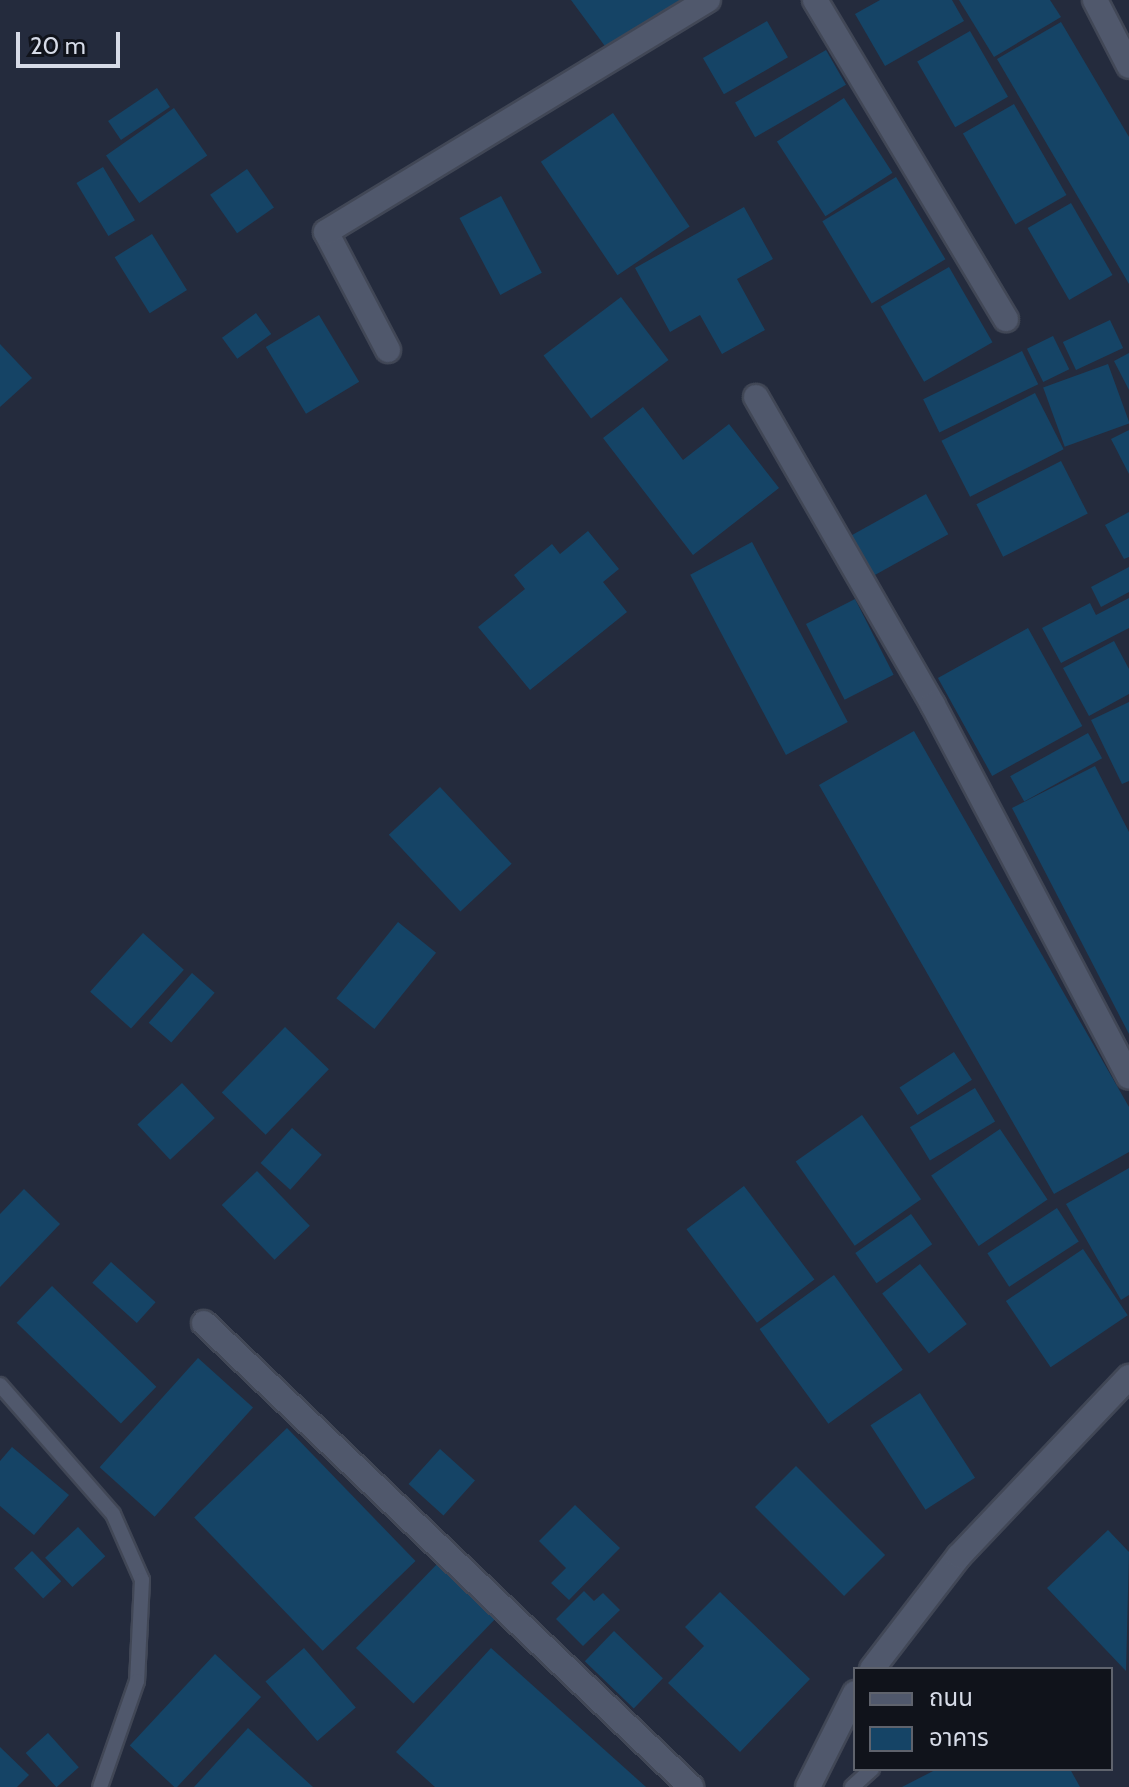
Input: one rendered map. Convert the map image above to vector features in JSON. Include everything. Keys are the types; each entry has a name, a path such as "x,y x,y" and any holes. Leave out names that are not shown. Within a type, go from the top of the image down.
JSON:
{"street":[{"path":"388,350 326,232 708,0"},
{"path":"815,0 1006,319"},
{"path":"1095,0 1129,66"},
{"path":"756,397 933,705 1129,1076"},
{"path":"204,1323 691,1787"},
{"path":"874,1667 959,1556 1129,1377"},
{"path":"808,1787 853,1697"}],"lane":[{"path":"0,1385 113,1514 142,1580 137,1681 100,1787"},
{"path":"852,1787 870,1771"}],"building":[{"path":"571,0 682,0 610,53"},
{"path":"880,0 952,0 964,21 885,66 855,14"},
{"path":"959,0 1050,0 1061,17 994,57"},
{"path":"767,21 788,57 724,94 703,58"},
{"path":"1061,22 1129,137 1129,284 997,59"},
{"path":"970,31 1008,97 955,127 917,62"},
{"path":"826,50 846,85 755,137 735,102"},
{"path":"157,88 170,107 121,140 108,121"},
{"path":"844,98 892,173 825,216 777,142"},
{"path":"1014,104 1066,195 1015,224 963,134"},
{"path":"174,108 207,156 139,203 106,156"},
{"path":"613,113 690,227 617,275 541,162"},
{"path":"103,167 135,220 108,236 76,183"},
{"path":"247,169 274,208 237,233 210,195"},
{"path":"896,177 945,259 872,304 822,221"},
{"path":"501,196 542,273 500,295 460,218"},
{"path":"1071,203 1112,275 1069,300 1028,228"},
{"path":"744,207 773,259 737,279 765,330 722,354 700,315 670,332 635,268"},
{"path":"152,234 187,290 150,313 115,257"},
{"path":"949,267 992,342 924,382 881,306"},
{"path":"621,297 669,360 591,418 544,355"},
{"path":"256,313 271,334 237,359 222,338"},
{"path":"319,315 359,382 306,414 266,347"},
{"path":"1110,320 1123,348 1076,370 1063,342"},
{"path":"1053,336 1069,369 1043,382 1027,349"},
{"path":"0,344 32,378 0,407"},
{"path":"1022,351 1038,384 939,432 923,399"},
{"path":"1129,353 1129,390 1114,361"},
{"path":"1108,364 1129,423 1065,447 1043,388"},
{"path":"1035,393 1064,449 970,497 941,441"},
{"path":"643,407 683,460 729,424 779,488 693,555 603,438"},
{"path":"1129,430 1129,474 1111,439"},
{"path":"1061,461 1088,514 1003,557 976,504"},
{"path":"926,494 948,534 873,576 851,536"},
{"path":"1129,512 1129,557 1124,559 1105,525"},
{"path":"588,531 619,569 603,582 627,612 530,690 478,627 525,589 514,575 552,544 560,554"},
{"path":"752,542 848,722 786,755 690,575"},
{"path":"1129,567 1129,592 1101,607 1091,587"},
{"path":"1129,598 1129,628 1061,663 1042,628 1090,603 1096,615"},
{"path":"855,599 894,675 845,700 806,624"},
{"path":"1028,628 1082,726 992,776 938,678"},
{"path":"1114,641 1129,669 1129,694 1089,716 1063,668"},
{"path":"1129,702 1129,781 1122,784 1091,720"},
{"path":"914,731 1129,1107 1129,1152 1054,1194 819,785"},
{"path":"1088,733 1102,758 1024,802 1010,776"},
{"path":"1095,766 1129,832 1129,1034 1012,808"},
{"path":"440,787 512,864 460,912 389,835"},
{"path":"398,922 436,953 374,1029 336,998"},
{"path":"143,933 184,970 131,1029 90,992"},
{"path":"192,973 215,993 171,1042 149,1023"},
{"path":"285,1027 329,1069 266,1135 222,1092"},
{"path":"954,1052 972,1080 917,1115 899,1087"},
{"path":"182,1083 215,1118 170,1160 137,1125"},
{"path":"975,1088 995,1121 930,1161 910,1127"},
{"path":"862,1115 921,1199 855,1246 796,1161"},
{"path":"292,1128 322,1155 290,1190 261,1163"},
{"path":"1000,1129 1048,1199 979,1246 931,1175"},
{"path":"1129,1168 1129,1295 1121,1300 1066,1204"},
{"path":"257,1171 310,1226 275,1260 222,1205"},
{"path":"744,1186 814,1279 757,1323 686,1229"},
{"path":"24,1189 60,1224 0,1287 0,1214"},
{"path":"1057,1208 1079,1242 1009,1287 987,1253"},
{"path":"911,1214 932,1244 877,1283 855,1253"},
{"path":"1083,1249 1128,1315 1051,1367 1006,1301"},
{"path":"111,1262 156,1302 137,1323 92,1283"},
{"path":"920,1264 967,1324 929,1353 882,1294"},
{"path":"834,1275 903,1370 828,1424 760,1329"},
{"path":"52,1286 156,1387 121,1423 17,1323"},
{"path":"198,1358 253,1408 155,1517 100,1467"},
{"path":"920,1393 975,1478 926,1510 871,1425"},
{"path":"287,1428 416,1561 323,1651 194,1518"},
{"path":"12,1447 69,1495 34,1535 0,1506 0,1461"},
{"path":"440,1449 475,1480 443,1515 409,1484"},
{"path":"796,1466 885,1555 844,1596 755,1507"},
{"path":"575,1505 620,1548 569,1600 551,1583 566,1568 539,1541"},
{"path":"78,1527 105,1556 72,1587 45,1558"},
{"path":"1108,1530 1129,1552 1126,1671 1047,1588"},
{"path":"32,1551 61,1581 43,1599 14,1568"},
{"path":"440,1561 498,1617 413,1704 356,1648"},
{"path":"584,1591 594,1601 603,1593 620,1610 583,1646 556,1619"},
{"path":"720,1592 810,1679 740,1752 668,1683 704,1646 685,1627"},
{"path":"614,1631 663,1678 634,1708 585,1661"},
{"path":"304,1648 356,1708 317,1741 266,1681"},
{"path":"491,1648 646,1787 435,1787 396,1752"},
{"path":"215,1654 261,1697 177,1787 130,1745"},
{"path":"248,1728 313,1787 194,1787"},
{"path":"48,1733 79,1767 56,1787 26,1753"},
{"path":"0,1747 29,1775 17,1787 0,1787"},
{"path":"933,1771 1071,1771 1080,1787 902,1787"}]}
